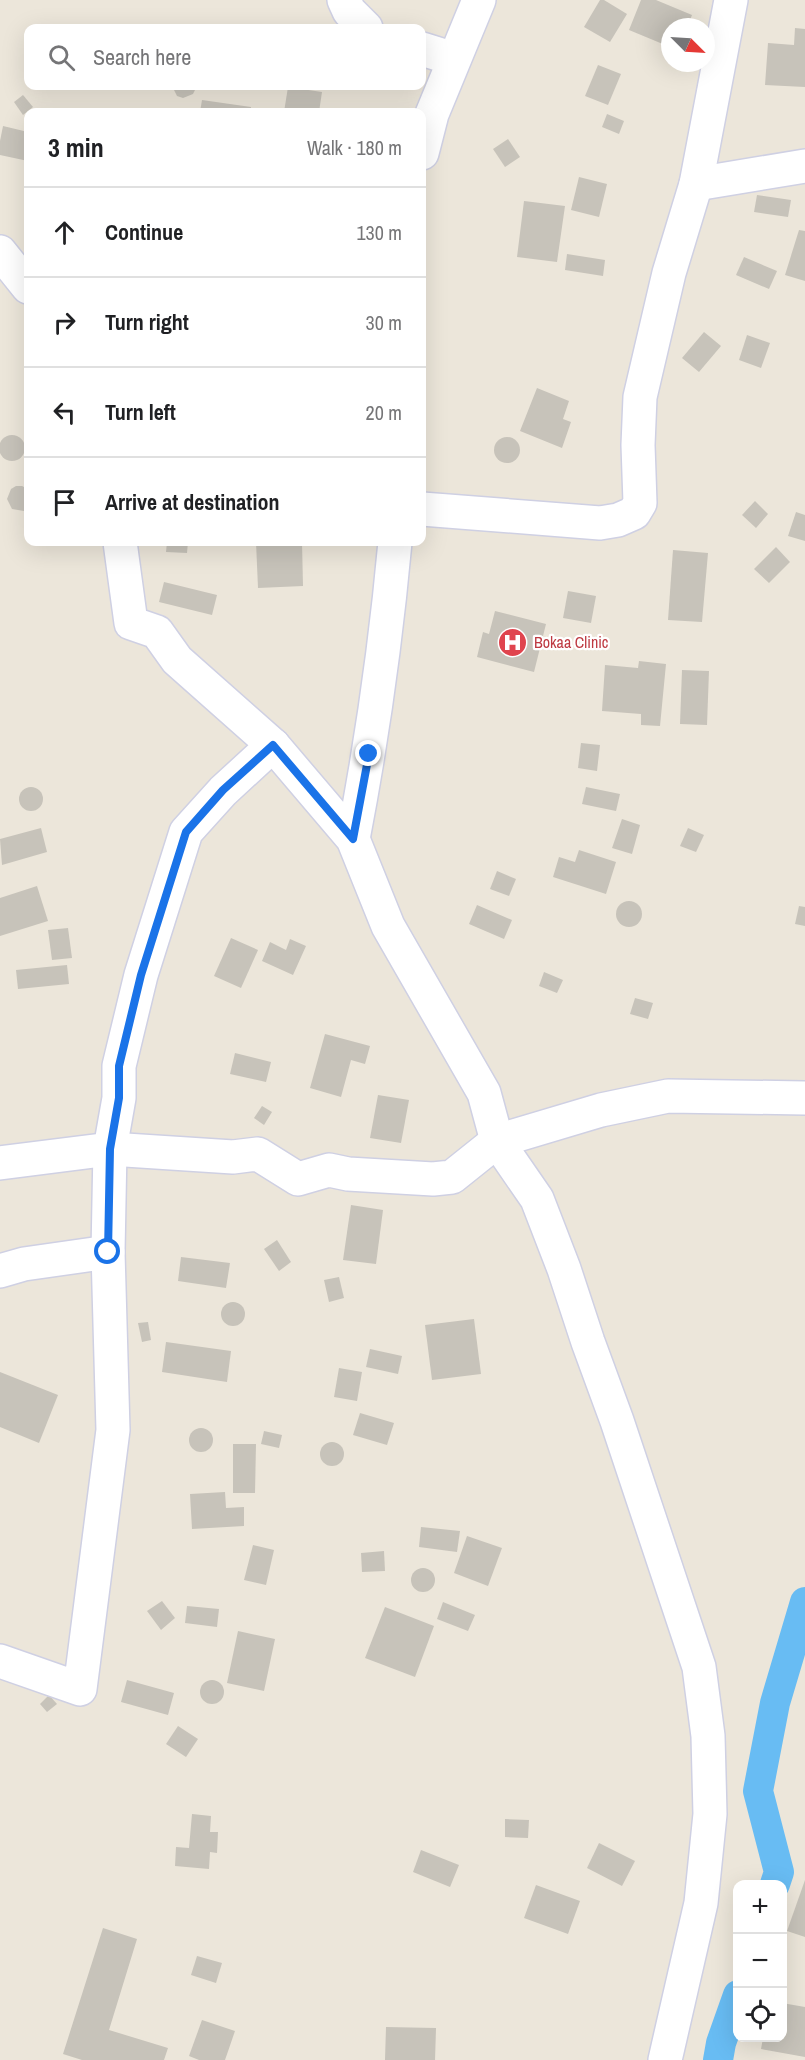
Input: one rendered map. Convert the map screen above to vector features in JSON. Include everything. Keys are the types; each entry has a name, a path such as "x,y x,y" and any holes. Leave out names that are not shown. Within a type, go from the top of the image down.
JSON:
{"street":[{"path":"344,0 349,11 362,24"},
{"path":"426,137 432,114 479,0"},
{"path":"426,509 600,523 618,520 634,513 640,503 640,397 669,273 696,184 731,0"},
{"path":"426,50 454,59"},
{"path":"696,184 805,166"},
{"path":"0,252 24,282"},
{"path":"121,546 131,623 157,632 177,660 273,745 353,839 388,926 484,1093 497,1141 537,1199 564,1269 699,1667 708,1736 710,1814 701,1903 664,2060"},
{"path":"353,839 380,682 395,546"},
{"path":"0,1661 80,1689 113,1430 108,1252 110,1149 119,1098 119,1066 141,975 186,832 223,790 273,745"},
{"path":"0,1162 110,1149 233,1157 258,1154 298,1179 329,1170 348,1174 433,1179 452,1177 497,1141 601,1110 668,1096 805,1098"},
{"path":"0,1271 24,1264 108,1252"}],"building":[{"path":"600,0 604,0 627,14 610,42 584,27"},
{"path":"641,0 656,0 692,15 691,18 661,18 661,43 629,30"},
{"path":"795,28 805,29 805,87 765,85 768,43 794,45"},
{"path":"598,65 621,74 608,105 585,96"},
{"path":"174,90 195,90 193,94 183,98 177,96"},
{"path":"288,90 322,92 320,108 285,108"},
{"path":"23,95 33,107 24,108 23,115 14,102"},
{"path":"202,100 251,107 251,108 201,108"},
{"path":"607,114 624,121 619,134 602,127"},
{"path":"3,126 24,131 24,160 0,155"},
{"path":"508,139 520,157 505,167 493,149"},
{"path":"579,177 607,184 599,217 571,210"},
{"path":"757,195 791,200 788,217 754,212"},
{"path":"524,201 565,206 557,262 517,257"},
{"path":"799,230 805,231 805,281 785,275"},
{"path":"567,254 605,260 603,276 565,270"},
{"path":"744,257 777,271 769,289 736,275"},
{"path":"704,332 721,346 699,372 682,358"},
{"path":"747,335 770,343 761,368 739,360"},
{"path":"537,388 569,401 563,419 571,422 562,448 520,431"},
{"path":"12,435 24,443 24,453 21,457 12,461 3,457 -1,448 3,439"},
{"path":"507,437 516,441 520,450 516,459 507,463 498,459 494,450 498,441"},
{"path":"16,486 24,487 24,511 12,509 7,499 11,489"},
{"path":"755,501 768,514 756,528 742,515"},
{"path":"796,512 805,515 805,541 788,536"},
{"path":"167,546 188,546 187,553 166,552"},
{"path":"256,546 302,546 303,586 258,588"},
{"path":"776,547 790,562 769,583 754,569"},
{"path":"673,550 708,553 702,622 668,620"},
{"path":"164,582 217,595 212,615 159,602"},
{"path":"568,591 596,596 591,623 563,618"},
{"path":"495,611 546,624 534,672 477,657 483,632 489,634"},
{"path":"639,661 666,664 660,726 641,725 641,714 602,711 605,665 638,668"},
{"path":"682,670 709,671 707,725 680,724"},
{"path":"581,743 600,745 597,771 578,768"},
{"path":"31,787 40,790 43,799 40,808 31,811 22,808 19,799 22,790"},
{"path":"586,787 620,794 616,811 582,804"},
{"path":"622,819 640,825 632,854 612,848"},
{"path":"41,828 47,852 2,865 0,839"},
{"path":"688,828 704,835 696,852 680,846"},
{"path":"579,850 616,862 606,894 553,877 559,857 575,862"},
{"path":"497,871 516,879 509,896 490,889"},
{"path":"37,886 48,921 0,936 0,898"},
{"path":"629,901 638,905 642,914 638,923 629,927 620,923 616,914 620,905"},
{"path":"477,905 512,920 504,939 469,924"},
{"path":"799,906 805,907 805,926 795,924"},
{"path":"68,928 72,958 52,960 48,930"},
{"path":"231,938 258,950 241,988 214,976"},
{"path":"290,939 306,946 293,975 262,961 270,942 286,950"},
{"path":"67,965 69,984 18,989 16,970"},
{"path":"544,972 563,980 557,993 539,986"},
{"path":"635,998 653,1003 648,1019 630,1014"},
{"path":"325,1034 370,1046 365,1064 351,1060 341,1097 310,1088"},
{"path":"235,1053 271,1062 266,1082 230,1074"},
{"path":"378,1095 409,1100 401,1143 370,1138"},
{"path":"262,1106 272,1112 264,1125 254,1118"},
{"path":"351,1205 383,1210 376,1264 343,1260"},
{"path":"277,1240 291,1262 279,1271 264,1249"},
{"path":"181,1257 230,1263 226,1288 178,1281"},
{"path":"339,1277 344,1298 329,1302 324,1280"},
{"path":"233,1302 242,1305 245,1314 242,1323 233,1326 224,1323 221,1314 224,1305"},
{"path":"474,1319 481,1374 432,1380 425,1325"},
{"path":"148,1322 151,1340 142,1342 138,1323"},
{"path":"166,1342 231,1351 227,1382 162,1372"},
{"path":"370,1349 402,1356 398,1374 366,1367"},
{"path":"339,1368 362,1372 357,1401 334,1397"},
{"path":"0,1372 58,1395 39,1443 0,1427"},
{"path":"360,1413 394,1423 387,1445 353,1435"},
{"path":"201,1428 210,1431 213,1440 210,1449 201,1452 192,1449 189,1440 192,1431"},
{"path":"264,1431 282,1435 279,1448 261,1444"},
{"path":"332,1442 341,1445 344,1454 341,1463 332,1466 323,1463 320,1454 323,1445"},
{"path":"233,1444 256,1444 255,1493 233,1493"},
{"path":"225,1492 226,1508 244,1507 244,1526 192,1529 190,1494"},
{"path":"421,1527 460,1531 457,1552 419,1547"},
{"path":"467,1536 502,1548 488,1586 454,1573"},
{"path":"253,1545 274,1550 266,1585 244,1580"},
{"path":"384,1551 385,1571 362,1572 361,1553"},
{"path":"423,1568 432,1571 435,1580 432,1589 423,1592 414,1589 411,1580 414,1571"},
{"path":"162,1601 175,1618 161,1630 147,1611"},
{"path":"443,1602 475,1615 468,1631 437,1619"},
{"path":"187,1606 219,1609 217,1627 185,1623"},
{"path":"385,1607 434,1626 415,1677 365,1658"},
{"path":"238,1631 275,1639 264,1691 227,1683"},
{"path":"127,1680 174,1693 168,1715 121,1702"},
{"path":"212,1680 221,1683 224,1692 221,1701 212,1704 203,1701 200,1692 203,1683"},
{"path":"49,1695 57,1704 47,1712 40,1704"},
{"path":"178,1726 198,1739 186,1757 166,1744"},
{"path":"192,1814 211,1816 210,1832 218,1832 217,1853 210,1852 209,1869 175,1866 176,1847 189,1848"},
{"path":"505,1819 529,1820 528,1838 505,1837"},
{"path":"599,1843 635,1861 622,1886 587,1868"},
{"path":"421,1850 459,1865 450,1887 413,1872"},
{"path":"805,1880 805,1937 787,1931"},
{"path":"536,1885 580,1901 568,1934 524,1918"},
{"path":"103,1928 137,1939 109,2030 168,2048 164,2060 82,2060 63,2054"},
{"path":"197,1956 222,1963 216,1983 191,1975"},
{"path":"787,2004 805,2007 805,2057 761,2049 762,2042 787,2042"},
{"path":"202,2020 235,2031 225,2060 199,2060 189,2056"},
{"path":"386,2027 436,2028 435,2060 385,2060"}],"waterway":[{"path":"776,1880 779,1872 758,1791 775,1703 805,1602"},
{"path":"718,2060 721,2043 733,2009"}],"place":[{"name":"Bokaa Clinic","path":"513,642"}],"route":[{"path":"108,1252 110,1149 119,1098 119,1066 141,975 186,832 223,790 273,745 353,839 369,754"}]}
